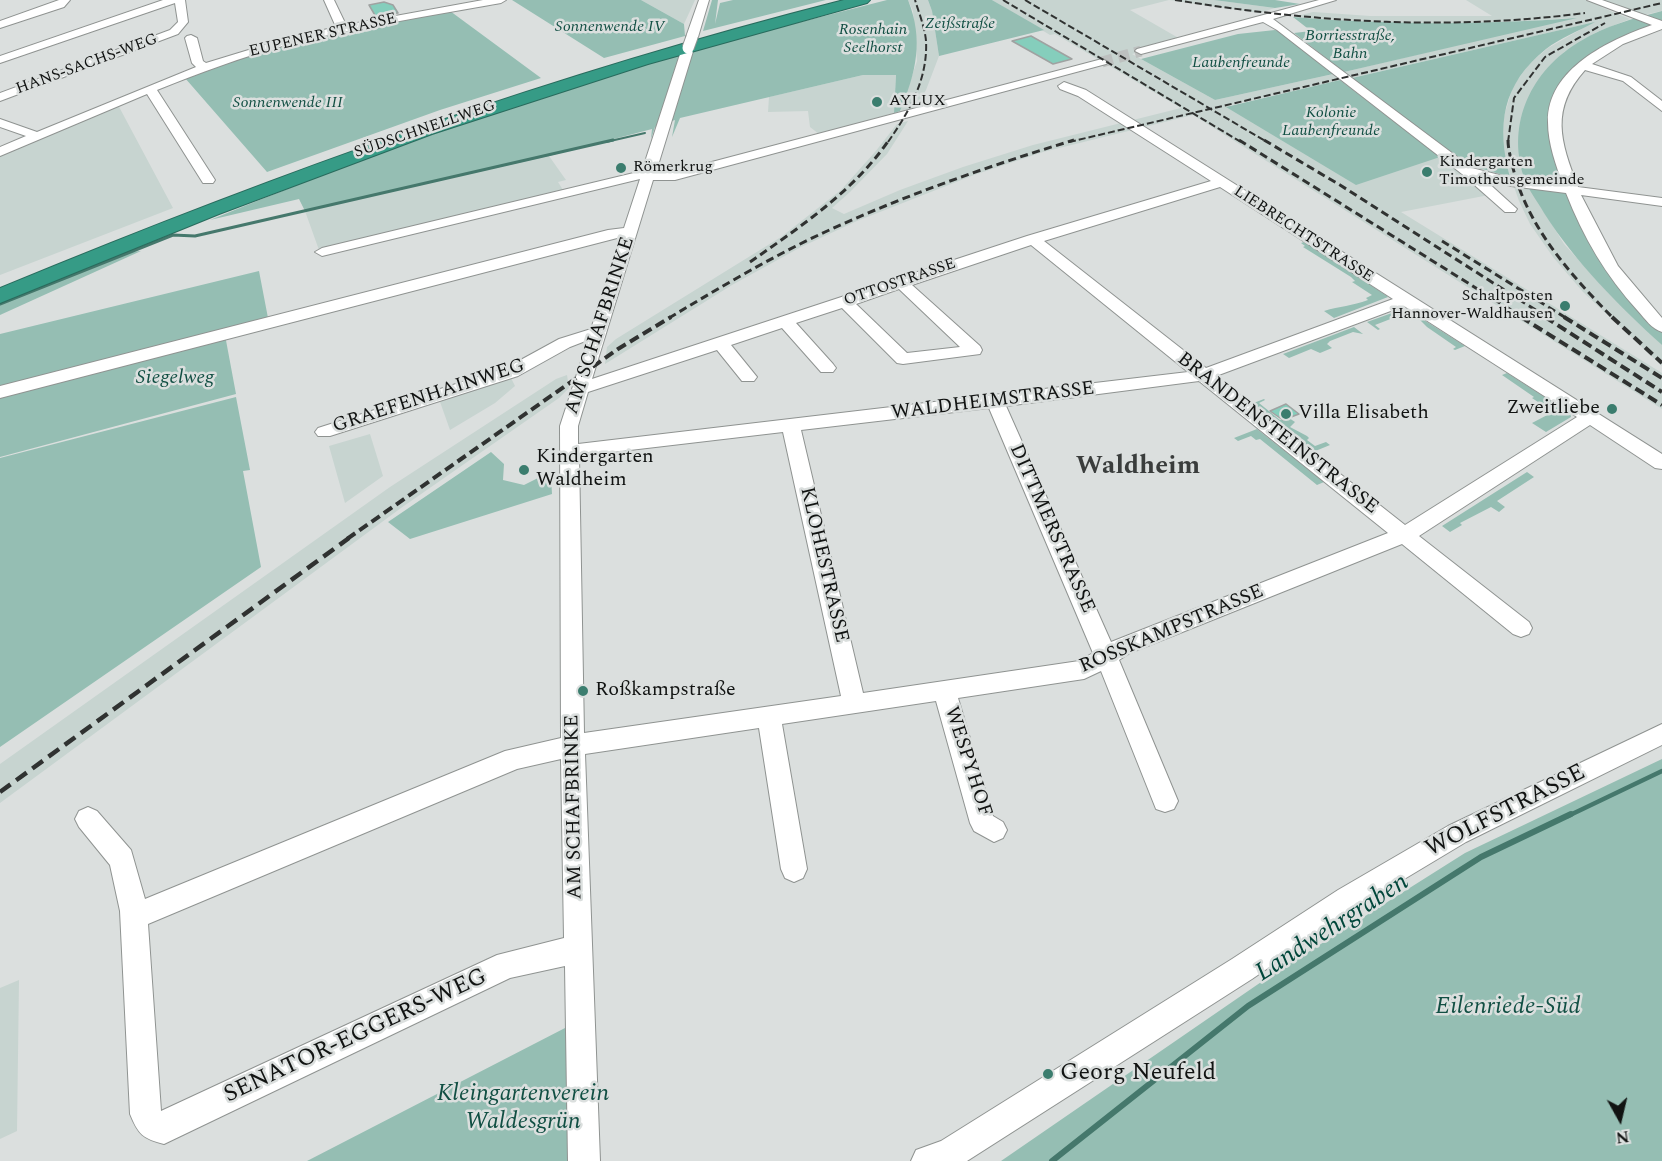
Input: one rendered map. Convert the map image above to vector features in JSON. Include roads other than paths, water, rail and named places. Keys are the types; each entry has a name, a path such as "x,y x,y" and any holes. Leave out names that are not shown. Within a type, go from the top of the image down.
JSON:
{"highway":[{"name":"SÜDSCHNELLWEG","path":"0,287 249,189 482,105 671,46 848,0"},
{"name":"SÜDSCHNELLWEG","path":"0,296 231,201 438,124 665,52 862,0"}],"street":[{"path":"0,26 60,5 65,0"},
{"path":"0,60 173,0"},
{"name":"HANS-SACHS-WEG","path":"0,97 174,32 183,22 180,0"},
{"path":"329,0 343,30"},
{"name":"EUPENER STRASSE","path":"0,152 150,89 282,43 477,2 501,0"},
{"name":"AM SCHAFBRINKE","path":"584,1161 569,426 704,0"},
{"path":"1286,0 1311,5"},
{"path":"1141,51 1331,0"},
{"path":"1592,0 1662,25"},
{"path":"1264,18 1281,28 1467,171 1510,209"},
{"path":"1662,25 1616,42 1583,65 1560,94 1554,123 1559,149 1573,191 1598,248 1612,269 1662,327"},
{"path":"191,38 198,63 205,68"},
{"path":"322,252 638,176 670,177 1102,62"},
{"path":"1583,65 1627,79 1662,107"},
{"name":"LIEBRECHTSTRASSE","path":"1064,86 1082,93 1662,463"},
{"path":"150,89 208,180"},
{"path":"0,123 36,136"},
{"path":"1467,171 1511,182 1662,202"},
{"name":"OTTOSTRASSE","path":"580,389 1032,239 1222,182"},
{"path":"0,392 582,241 631,232"},
{"name":"BRANDENSTEINSTRASSE","path":"1032,239 1521,628"},
{"path":"845,302 903,359 974,350 901,283"},
{"name":"WALDHEIMSTRASSE","path":"568,451 995,402 1204,375 1404,300"},
{"path":"786,322 828,368"},
{"name":"GRAEFENHAINWEG","path":"324,432 512,372 540,359 582,334 598,333"},
{"path":"721,344 748,377"},
{"name":"DITTMERSTRASSE","path":"995,402 1106,656 1165,801"},
{"name":"ROSSKAMPSTRASSE","path":"135,916 514,759 574,745 1084,670 1106,656 1405,535 1590,417"},
{"name":"KLOHESTRASSE","path":"792,426 854,704"},
{"name":"WESPYHOF","path":"944,690 983,823 994,830"},
{"path":"769,718 794,869"},
{"name":"WOLFSTRASSE","path":"927,1161 949,1154 1242,969 1347,899 1456,834 1662,734"},
{"path":"88,819 122,859 135,916"},
{"name":"SENATOR-EGGERS-WEG","path":"135,916 145,1114 148,1122 164,1128 507,965 578,949"}],"waterway":[{"path":"606,142 645,133"},
{"path":"0,304 173,235 195,236 613,140"},
{"name":"Landwehrgraben","path":"1568,816 1662,771"},
{"name":"Landwehrgraben","path":"1052,1161 1248,1006 1481,857 1571,814"}],"tunnel":[{"path":"1102,62 1141,51"}],"railway":[{"path":"888,142 910,107 924,69 926,41 915,0"},
{"path":"1003,0 1192,113"},
{"path":"1025,0 1210,109"},
{"path":"1175,0 1278,14 1380,22 1481,22 1585,13"},
{"path":"1210,109 1662,3"},
{"path":"1508,141 1514,98 1545,57 1605,23"},
{"path":"1192,113 1210,109"},
{"path":"1210,109 1267,142"},
{"path":"1069,142 1192,113"},
{"path":"1192,113 1241,142"},
{"path":"750,262 843,192 860,176 889,140"},
{"path":"669,318 765,262 855,218 948,182 1074,140"},
{"path":"1239,140 1524,318"},
{"path":"1264,140 1340,185 1548,318"},
{"path":"1508,141 1520,190 1540,230 1567,267 1612,317"},
{"path":"1442,241 1566,318"},
{"path":"347,539 618,349 671,317"},
{"path":"1521,317 1662,405"},
{"path":"1545,317 1662,392"},
{"path":"1564,317 1662,378"},
{"path":"1612,317 1662,363"},
{"path":"0,792 349,538"}],"place":[{"name":"AYLUX","path":"877,102"},
{"name":"Römerkrug","path":"621,168"},
{"name":"Kindergarten Timotheusgemeinde","path":"1427,172"},
{"name":"Schaltposten Hannover-Waldhausen","path":"1565,306"},
{"name":"Zweitliebe","path":"1612,409"},
{"name":"Villa Elisabeth","path":"1286,414"},
{"name":"Kindergarten Waldheim","path":"524,470"},
{"name":"Roßkampstraße","path":"583,691"},
{"name":"Georg Neufeld","path":"1048,1074"}],"district":[{"name":"Waldheim","path":"1138,468"}],"park label":[{"name":"Zeißstraße","path":"960,25"},
{"name":"Sonnenwende IV","path":"610,28"},
{"name":"Rosenhain Seelhorst","path":"873,40"},
{"name":"Borriesstraße, Bahn","path":"1350,46"},
{"name":"Laubenfreunde","path":"1241,64"},
{"name":"Sonnenwende III","path":"288,104"},
{"name":"Kolonie Laubenfreunde","path":"1331,123"},
{"name":"Siegelweg","path":"175,379"},
{"name":"Eilenriede-Süd","path":"1508,1008"},
{"name":"Kleingartenverein Waldesgrün","path":"523,1109"}]}
